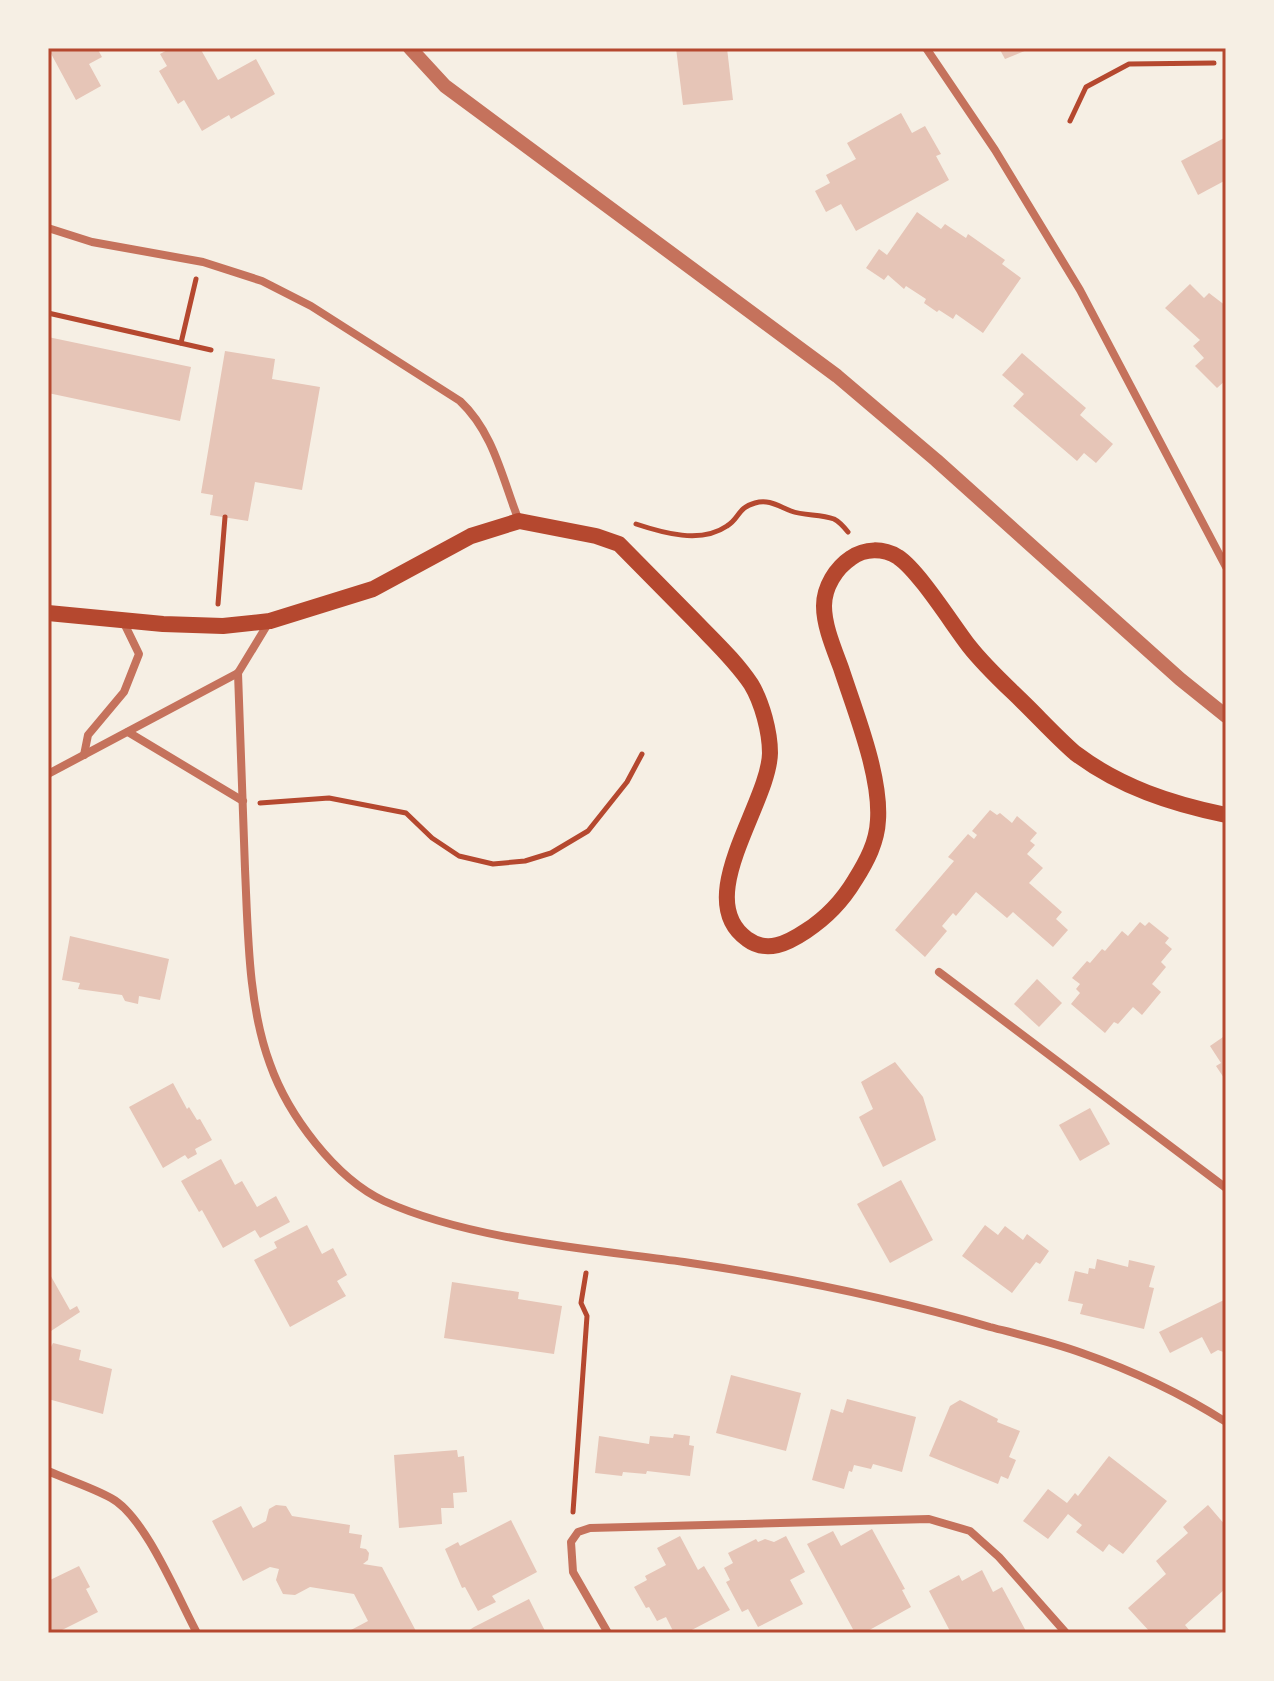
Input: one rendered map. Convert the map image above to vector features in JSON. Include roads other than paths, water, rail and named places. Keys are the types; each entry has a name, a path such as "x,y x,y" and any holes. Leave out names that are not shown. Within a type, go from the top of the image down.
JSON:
{"main road":[{"path":"48,613 223,626 270,621 373,589 471,536 519,521 596,536 619,544 733,660 753,688 763,715 770,751 767,777 731,867 727,889 728,906 742,936 767,947 783,944 827,914 851,886 875,841 879,818 864,736 835,653 824,606 827,589 837,570 866,550 883,550 898,557 911,569 976,655 1075,752 1117,781 1170,802 1226,815"}],"street":[{"path":"410,48 445,86 837,376 936,460 1180,679 1226,716"},
{"path":"926,48 995,150 1080,290 1226,567"},
{"path":"48,228 92,242 203,262 262,281 311,306 460,401 476,415 488,433 519,521"},
{"path":"84,755 88,735 124,692 139,654 123,620"},
{"path":"48,774 238,673 270,621"},
{"path":"238,673 249,953 260,1028 270,1065 294,1111 327,1158 350,1180 382,1200 476,1230 732,1270 908,1304 1081,1352 1189,1400 1226,1422"},
{"path":"128,732 243,801"},
{"path":"939,972 1226,1188"},
{"path":"48,1471 112,1498 130,1513 197,1633"},
{"path":"608,1633 573,1572 571,1542 578,1532 590,1528 929,1519 970,1531 999,1557 1066,1633"}]}
